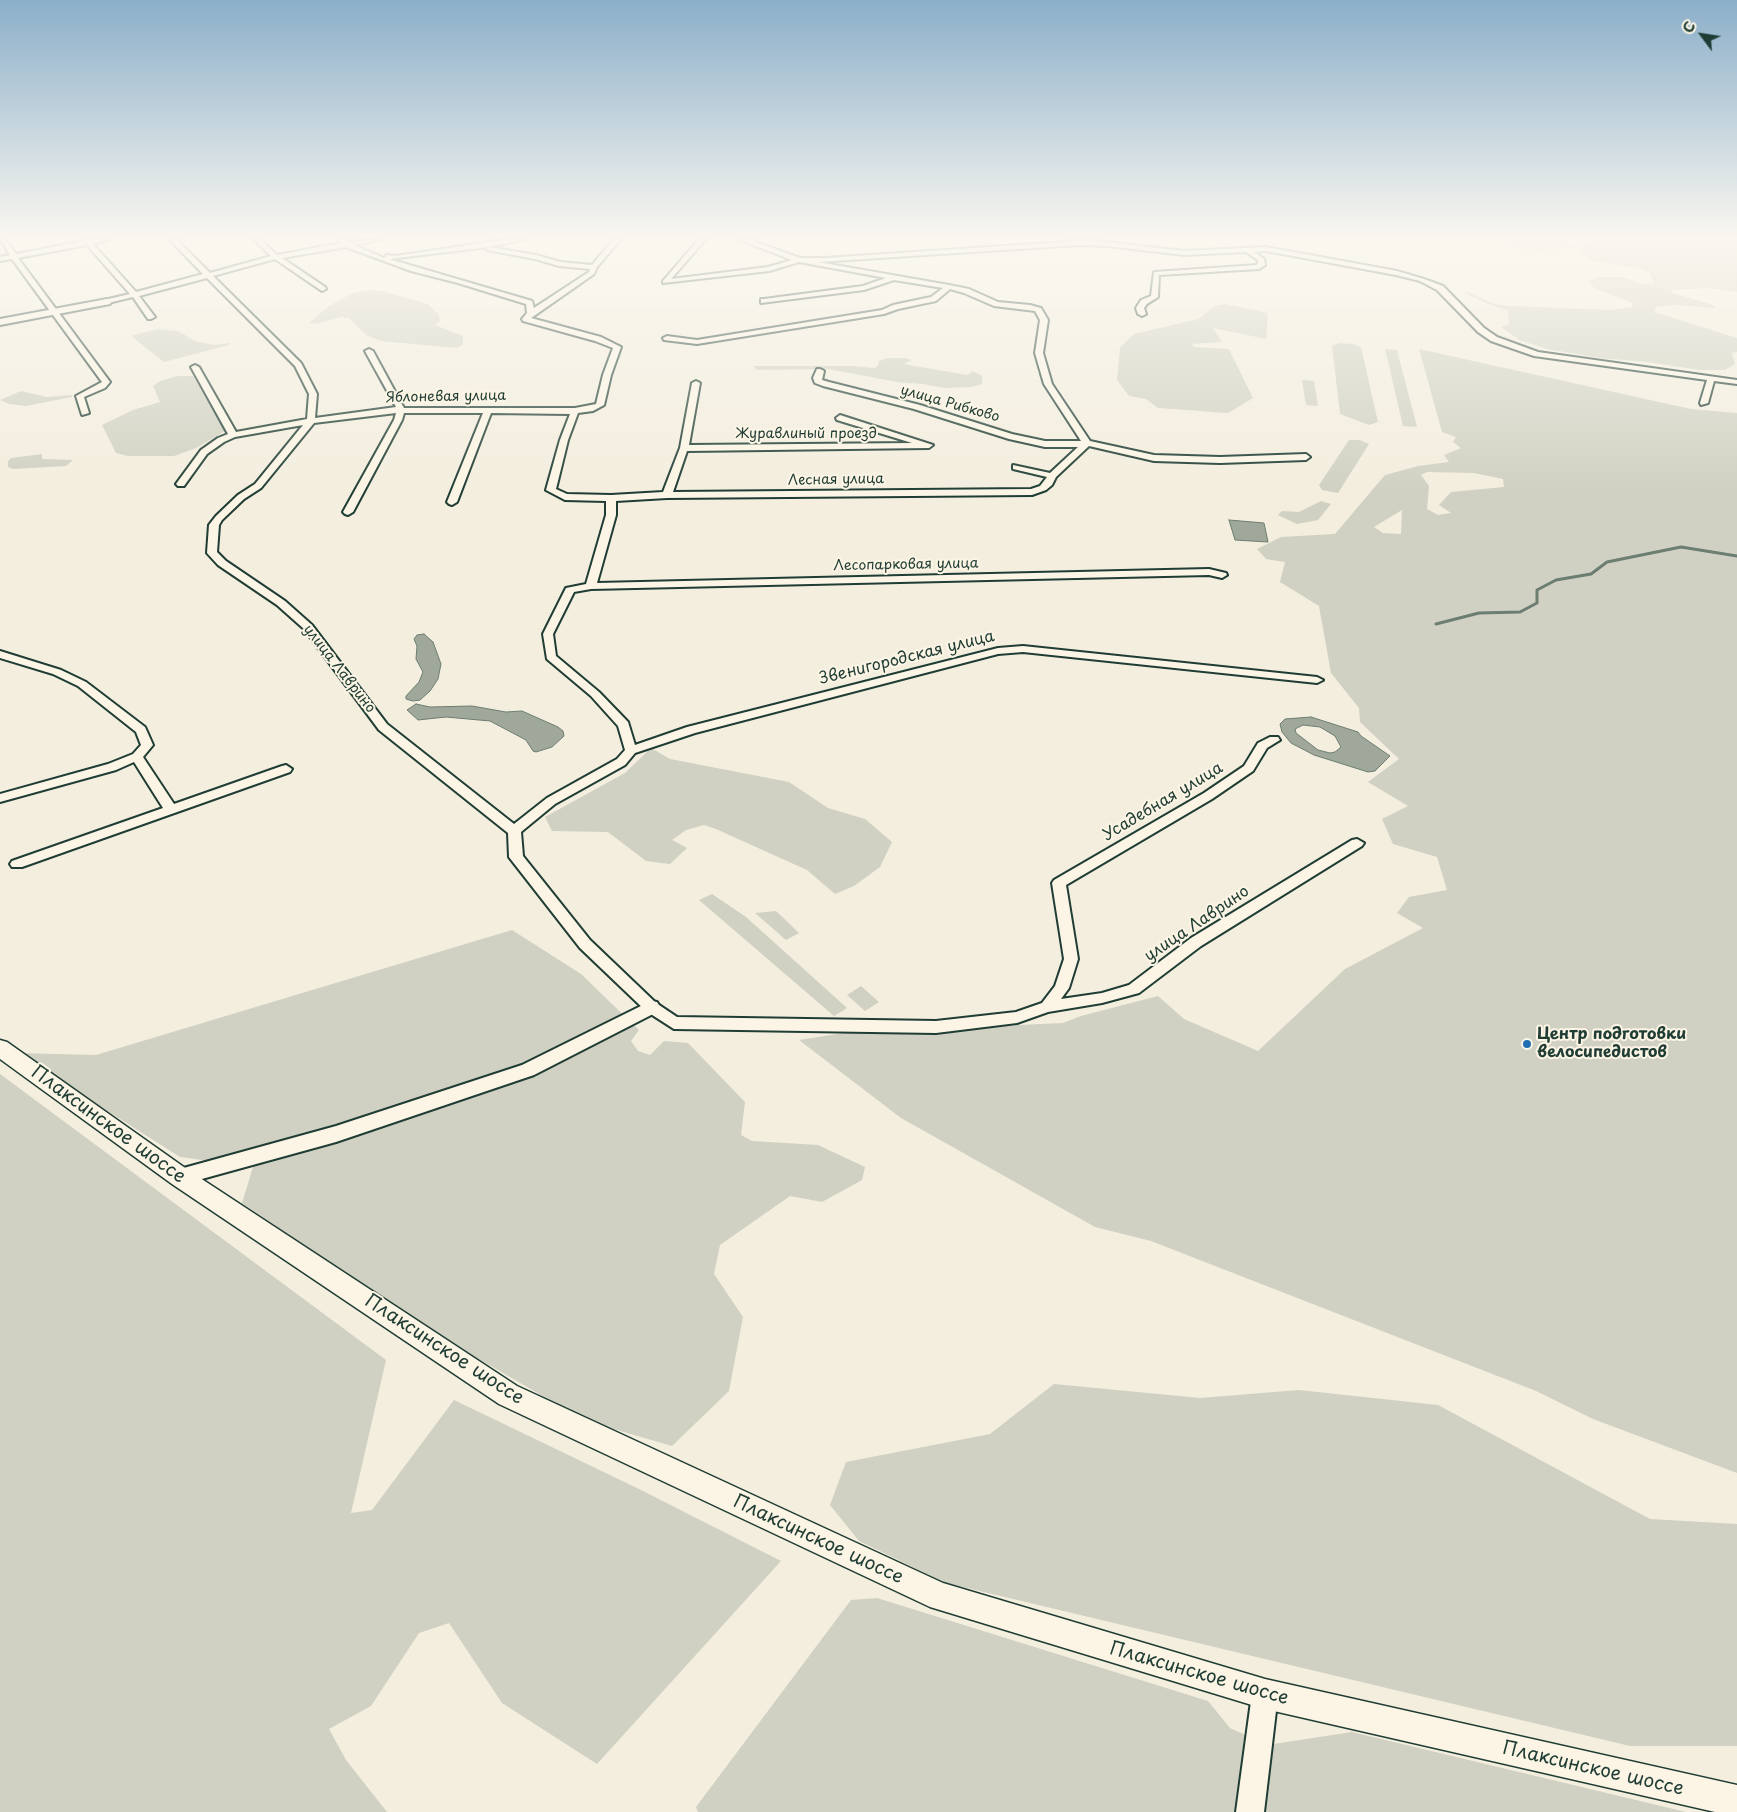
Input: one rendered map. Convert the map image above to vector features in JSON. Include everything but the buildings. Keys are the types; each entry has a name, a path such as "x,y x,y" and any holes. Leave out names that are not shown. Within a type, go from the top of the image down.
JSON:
{"main road":[{"name":"Плаксинское шоссе","path":"0,1048 180,1177 508,1395 940,1597 1264,1694 1737,1801"}],"street":[{"path":"62,324 106,382 102,386 80,396 85,413"},
{"path":"257,324 298,365 313,394 311,421"},
{"name":"Яблоневая улица","path":"181,484 204,452 221,440 233,435 311,421 401,409 575,411 590,409 600,405 606,375 617,347 598,339 545,324"},
{"path":"667,338 697,342 812,324"},
{"path":"1043,324 1039,353 1048,384 1087,443"},
{"path":"1475,324 1494,340 1560,359 1737,382"},
{"path":"348,512 398,420 401,409 369,351"},
{"path":"195,367 233,435"},
{"name":"улица Рибково","path":"820,371 817,378 818,381 826,384 917,407 985,426 1009,436 1045,444 1087,443 1154,458 1220,460 1306,457"},
{"path":"1704,403 1711,379"},
{"path":"667,495 684,448 696,383"},
{"path":"452,502 488,410"},
{"name":"Лесная улица","path":"575,411 564,440 551,490 565,497 1032,492 1050,483 1052,476 1087,443"},
{"name":"Журавлиный проезд","path":"684,448 929,445 916,439 840,418"},
{"name":"улица Лаврино","path":"311,421 258,486 241,497 219,518 214,525 212,554 222,563 281,603 308,627 383,727 514,831"},
{"path":"1016,467 1052,476"},
{"path":"591,586 611,515 610,498"},
{"name":"Лесопарковая улица","path":"631,750 624,725 595,694 551,657 548,634 570,590 591,586 1208,572 1222,575"},
{"name":"Звенигородская улица","path":"631,750 691,730 998,650 1023,649 1317,680"},
{"path":"0,654 57,672 82,684 141,730 147,745 137,757 112,767 0,798"},
{"name":"Усадебная улица","path":"1047,1007 1062,988 1070,959 1059,883 1208,796 1249,768 1262,746 1274,740"},
{"path":"180,1177 336,1134 528,1070 650,1007 585,944 516,858 514,831 551,802 621,762 631,750"},
{"path":"137,757 171,810"},
{"path":"16,864 286,769"},
{"name":"улица Лаврино","path":"650,1007 674,1023 936,1027 1017,1017 1047,1007 1102,998 1134,988 1196,942 1357,843"},
{"path":"1250,1812 1264,1694"}],"shaded area":[{"path":"355,324 437,324 435,325 463,336 463,345 456,348 381,341 366,335"},
{"path":"1179,324 1267,324 1266,339 1213,328 1222,342 1192,344 1194,347 1229,349 1253,398 1228,413 1158,408 1146,399 1129,396 1117,380 1120,347 1134,334"},
{"path":"1509,324 1691,324 1737,338 1737,352 1732,353 1735,364 1725,370 1700,370 1647,362 1600,358 1547,349 1519,340 1501,327"},
{"path":"157,329 178,331 195,341 214,345 229,343 229,345 164,362 131,336"},
{"path":"1339,343 1354,344 1361,347 1378,422 1369,425 1340,414 1332,346"},
{"path":"1385,349 1397,350 1417,427 1403,426"},
{"name":"Центр подготовки велосипедистов","path":"1419,349 1691,409 1737,413 1737,1473 1593,1419 1536,1391 1151,1241 1095,1227 901,1118 799,1040 844,1033 1063,1023 1081,1016 1158,996 1184,1019 1258,1051 1345,969 1423,928 1397,913 1409,897 1447,890 1437,857 1393,844 1382,819 1408,806 1368,782 1399,759 1360,722 1359,708 1331,673 1319,606 1280,582 1285,562 1266,559 1257,549 1281,537 1335,534 1385,475 1418,466 1449,462 1444,455 1461,448 1453,442 1456,437 1442,432","holes":["1427,472 1474,473 1503,479 1504,487 1451,492 1439,505 1451,513 1438,515 1427,509 1429,486 1421,475","1402,510 1401,534 1383,533 1374,527"]},
{"path":"887,358 906,358 912,360 904,364 967,375 973,371 982,376 982,384 971,387 944,388 897,382 828,369 756,370 754,366 852,366 875,368 879,361"},
{"path":"177,376 193,376 225,431 196,448 174,456 128,456 116,453 102,425 133,410 160,402 153,386 160,381"},
{"path":"1302,380 1314,381 1318,406 1306,405"},
{"path":"21,391 47,397 72,395 72,397 26,406 9,404 0,400"},
{"path":"1349,440 1360,440 1369,444 1338,493 1322,490 1319,485"},
{"path":"42,454 42,459 73,460 66,466 13,469 8,467 8,461 11,458"},
{"path":"1321,501 1331,504 1318,520 1297,524 1278,515 1282,511 1299,512"},
{"path":"1229,520 1264,523 1268,542 1235,540"},
{"path":"424,634 433,642 441,664 438,679 430,691 420,700 413,701 406,699 406,696 419,682 423,672 416,659 417,646 414,639 417,635"},
{"path":"416,704 430,707 472,706 506,712 522,711 558,727 563,731 564,736 552,747 536,752 533,751 526,740 490,721 446,717 418,720 407,710"},
{"path":"1311,717 1358,732 1390,756 1375,771 1368,772 1314,755 1291,743 1282,732 1280,724 1285,719","holes":["1303,725 1320,727 1335,736 1341,747 1335,752 1330,753 1318,750 1296,733 1295,729"]},
{"path":"651,748 670,759 789,782 828,808 865,819 892,842 880,867 854,886 835,894 807,870 704,825 686,830 672,840 687,848 670,864 646,861 608,832 552,831 545,817 625,773"},
{"path":"712,894 746,917 847,1008 834,1016 699,900"},
{"path":"776,911 799,933 786,940 755,913"},
{"path":"512,930 581,974 639,1030 631,1041 638,1051 650,1055 664,1041 688,1043 745,1102 741,1135 752,1141 818,1145 865,1167 862,1180 822,1202 790,1196 720,1245 714,1274 743,1317 729,1391 672,1446 586,1421 439,1336 242,1203 253,1167 180,1157 16,1053 96,1055"},
{"path":"861,986 879,1002 865,1011 847,995"},
{"path":"0,1074 386,1360 351,1513 372,1510 454,1400 639,1489 781,1561 597,1764 502,1703 449,1623 419,1633 371,1706 329,1729 346,1760 387,1812 0,1812"},
{"path":"1054,1384 1200,1398 1299,1390 1438,1405 1650,1519 1737,1524 1737,1746 1630,1746 946,1583 859,1541 830,1505 846,1462 990,1434"},
{"path":"877,1598 1208,1701 1230,1728 1267,1745 1352,1732 1686,1812 698,1812 696,1807 851,1600"}],"waterway":[{"path":"1436,624 1479,613 1520,612 1537,603 1537,590 1556,580 1591,574 1607,562 1681,547 1737,556"}],"place":[{"name":"Центр подготовки велосипедистов","path":"1527,1044"}]}
